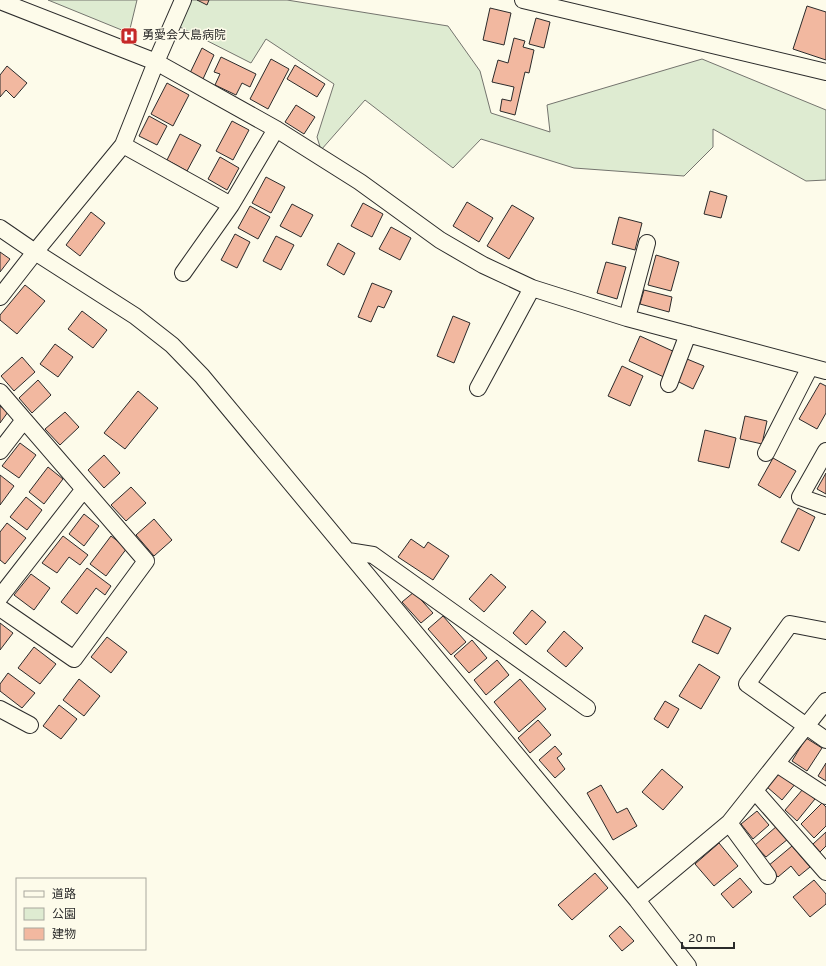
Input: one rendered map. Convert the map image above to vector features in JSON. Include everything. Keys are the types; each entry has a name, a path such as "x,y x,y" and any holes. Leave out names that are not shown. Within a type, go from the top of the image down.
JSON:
{"street":[{"path":"0,297 123,145 156,62 183,0"},
{"path":"523,0 826,72"},
{"path":"0,1 156,62 276,129 360,182 440,240 483,265 532,288 627,318 826,371"},
{"path":"183,273 231,205 276,129"},
{"path":"123,145 231,205"},
{"path":"0,228 135,316 172,345 202,376 637,900 688,966"},
{"path":"627,318 647,243"},
{"path":"478,388 532,288"},
{"path":"669,384 688,334"},
{"path":"766,453 810,367"},
{"path":"0,392 146,561 74,659 0,608"},
{"path":"0,452 24,420"},
{"path":"826,451 800,497 826,506"},
{"path":"0,597 84,489"},
{"path":"348,551 373,555 587,708"},
{"path":"826,631 790,624 747,684 826,740"},
{"path":"637,900 729,823 826,701"},
{"path":"0,709 30,725"},
{"path":"777,764 826,796"},
{"path":"755,791 826,872"},
{"path":"729,823 768,876"}],"green space":[{"path":"48,0 137,0 129,33"},
{"path":"191,0 287,0 448,26 480,71 491,113 550,132 547,105 702,59 826,110 826,180 806,181 713,129 713,147 684,176 574,168 481,139 453,168 365,100 321,150 317,137 334,84 266,39 251,63 178,26"}],"building":[{"path":"197,0 209,0 207,5"},
{"path":"807,6 826,12 826,60 793,49"},
{"path":"490,8 511,13 504,45 483,40"},
{"path":"536,18 550,22 544,48 529,44"},
{"path":"514,38 525,41 523,47 534,50 529,73 525,72 515,115 500,111 502,99 511,101 514,87 492,82 498,60 508,63"},
{"path":"202,48 214,55 203,79 190,73"},
{"path":"221,57 256,74 250,87 242,83 236,95 215,85 220,74 214,72"},
{"path":"271,59 289,69 268,109 250,99"},
{"path":"295,65 325,84 317,97 287,79"},
{"path":"7,66 27,83 14,98 6,90 0,97 0,75"},
{"path":"167,83 189,95 173,126 151,114"},
{"path":"296,105 315,117 304,134 285,122"},
{"path":"149,116 167,126 157,145 139,136"},
{"path":"232,121 249,130 233,160 216,151"},
{"path":"180,134 201,145 187,171 167,160"},
{"path":"220,157 239,168 227,190 208,179"},
{"path":"266,177 285,187 271,213 252,203"},
{"path":"710,191 727,196 721,218 704,214"},
{"path":"467,202 493,218 479,242 453,226"},
{"path":"363,203 383,214 372,237 351,226"},
{"path":"292,204 313,215 301,237 280,226"},
{"path":"512,205 534,218 509,259 487,246"},
{"path":"250,206 270,217 258,239 238,228"},
{"path":"91,212 105,223 80,256 66,245"},
{"path":"619,217 642,223 635,250 612,244"},
{"path":"391,227 411,238 400,260 379,249"},
{"path":"235,234 250,242 237,268 221,260"},
{"path":"276,236 294,245 281,270 263,261"},
{"path":"338,243 355,253 344,275 327,265"},
{"path":"0,252 10,259 0,272"},
{"path":"656,255 679,262 671,291 648,285"},
{"path":"606,262 626,267 617,299 597,293"},
{"path":"372,283 392,291 384,308 378,306 371,322 358,317"},
{"path":"25,285 45,301 17,334 0,320 0,315"},
{"path":"644,290 672,297 669,312 640,304"},
{"path":"82,311 107,330 93,348 68,329"},
{"path":"453,316 470,323 454,363 437,356"},
{"path":"640,336 677,353 666,378 629,361"},
{"path":"55,344 73,357 58,377 40,364"},
{"path":"22,357 35,372 14,391 1,376"},
{"path":"687,359 704,366 693,389 677,381"},
{"path":"622,366 643,376 630,406 608,396"},
{"path":"38,380 51,395 32,413 19,398"},
{"path":"820,383 826,386 826,413 817,429 799,419"},
{"path":"138,391 158,408 125,449 104,433"},
{"path":"0,406 8,412 0,423"},
{"path":"65,412 79,427 60,445 45,429"},
{"path":"745,416 767,421 762,444 740,439"},
{"path":"705,430 736,438 729,468 698,461"},
{"path":"20,443 36,455 19,478 2,466"},
{"path":"104,455 120,473 104,488 88,470"},
{"path":"773,458 796,471 780,498 758,485"},
{"path":"48,467 63,479 44,504 29,492"},
{"path":"826,473 826,494 817,489"},
{"path":"0,475 14,486 0,505"},
{"path":"131,487 146,503 126,521 111,505"},
{"path":"26,497 42,510 27,530 10,517"},
{"path":"798,508 815,517 799,551 781,542"},
{"path":"84,514 99,526 84,546 69,534"},
{"path":"154,519 172,540 154,556 136,535"},
{"path":"7,523 26,538 5,564 0,560 0,532"},
{"path":"63,536 88,555 80,565 69,557 57,573 42,563"},
{"path":"111,536 127,548 106,576 90,564"},
{"path":"411,539 424,548 428,542 449,556 433,580 398,557"},
{"path":"87,568 111,586 105,595 96,588 77,614 61,602"},
{"path":"31,574 50,588 34,610 14,595"},
{"path":"491,574 506,587 484,612 469,599"},
{"path":"414,592 433,613 421,623 402,602"},
{"path":"532,610 546,622 526,645 513,633"},
{"path":"705,615 731,628 718,654 692,642"},
{"path":"443,616 466,642 451,655 428,629"},
{"path":"0,623 13,633 0,650"},
{"path":"564,631 583,648 566,667 547,651"},
{"path":"107,637 127,652 111,673 91,657"},
{"path":"472,640 487,658 469,673 454,656"},
{"path":"34,647 56,664 40,684 18,668"},
{"path":"497,660 509,675 486,695 474,680"},
{"path":"699,664 720,677 701,709 679,696"},
{"path":"8,673 35,693 22,708 0,691 0,684"},
{"path":"79,679 100,696 84,716 63,700"},
{"path":"520,679 546,709 519,732 494,702"},
{"path":"665,701 679,709 668,728 654,719"},
{"path":"59,705 77,719 61,739 43,726"},
{"path":"538,720 551,735 530,753 518,738"},
{"path":"806,738 822,748 807,771 792,761"},
{"path":"555,746 562,754 557,758 565,769 555,778 539,760"},
{"path":"826,763 826,781 818,776"},
{"path":"662,769 683,787 663,810 642,792"},
{"path":"781,771 796,783 782,800 767,787"},
{"path":"601,785 617,813 627,808 637,826 613,840 587,793"},
{"path":"803,789 815,799 797,821 785,810"},
{"path":"822,803 826,807 826,826 814,838 801,824"},
{"path":"757,811 769,825 753,839 741,824"},
{"path":"777,826 788,839 766,857 755,845"},
{"path":"826,832 826,846 820,852 813,844"},
{"path":"719,843 738,866 714,886 695,864"},
{"path":"792,846 810,867 799,876 791,866 778,877 768,866"},
{"path":"595,873 608,888 572,920 558,905"},
{"path":"740,878 752,892 733,908 721,894"},
{"path":"814,880 826,894 826,904 810,917 793,897"},
{"path":"620,926 634,941 622,951 609,936"}],"place":[{"name":"勇愛会大島病院","path":"129,36"}]}
